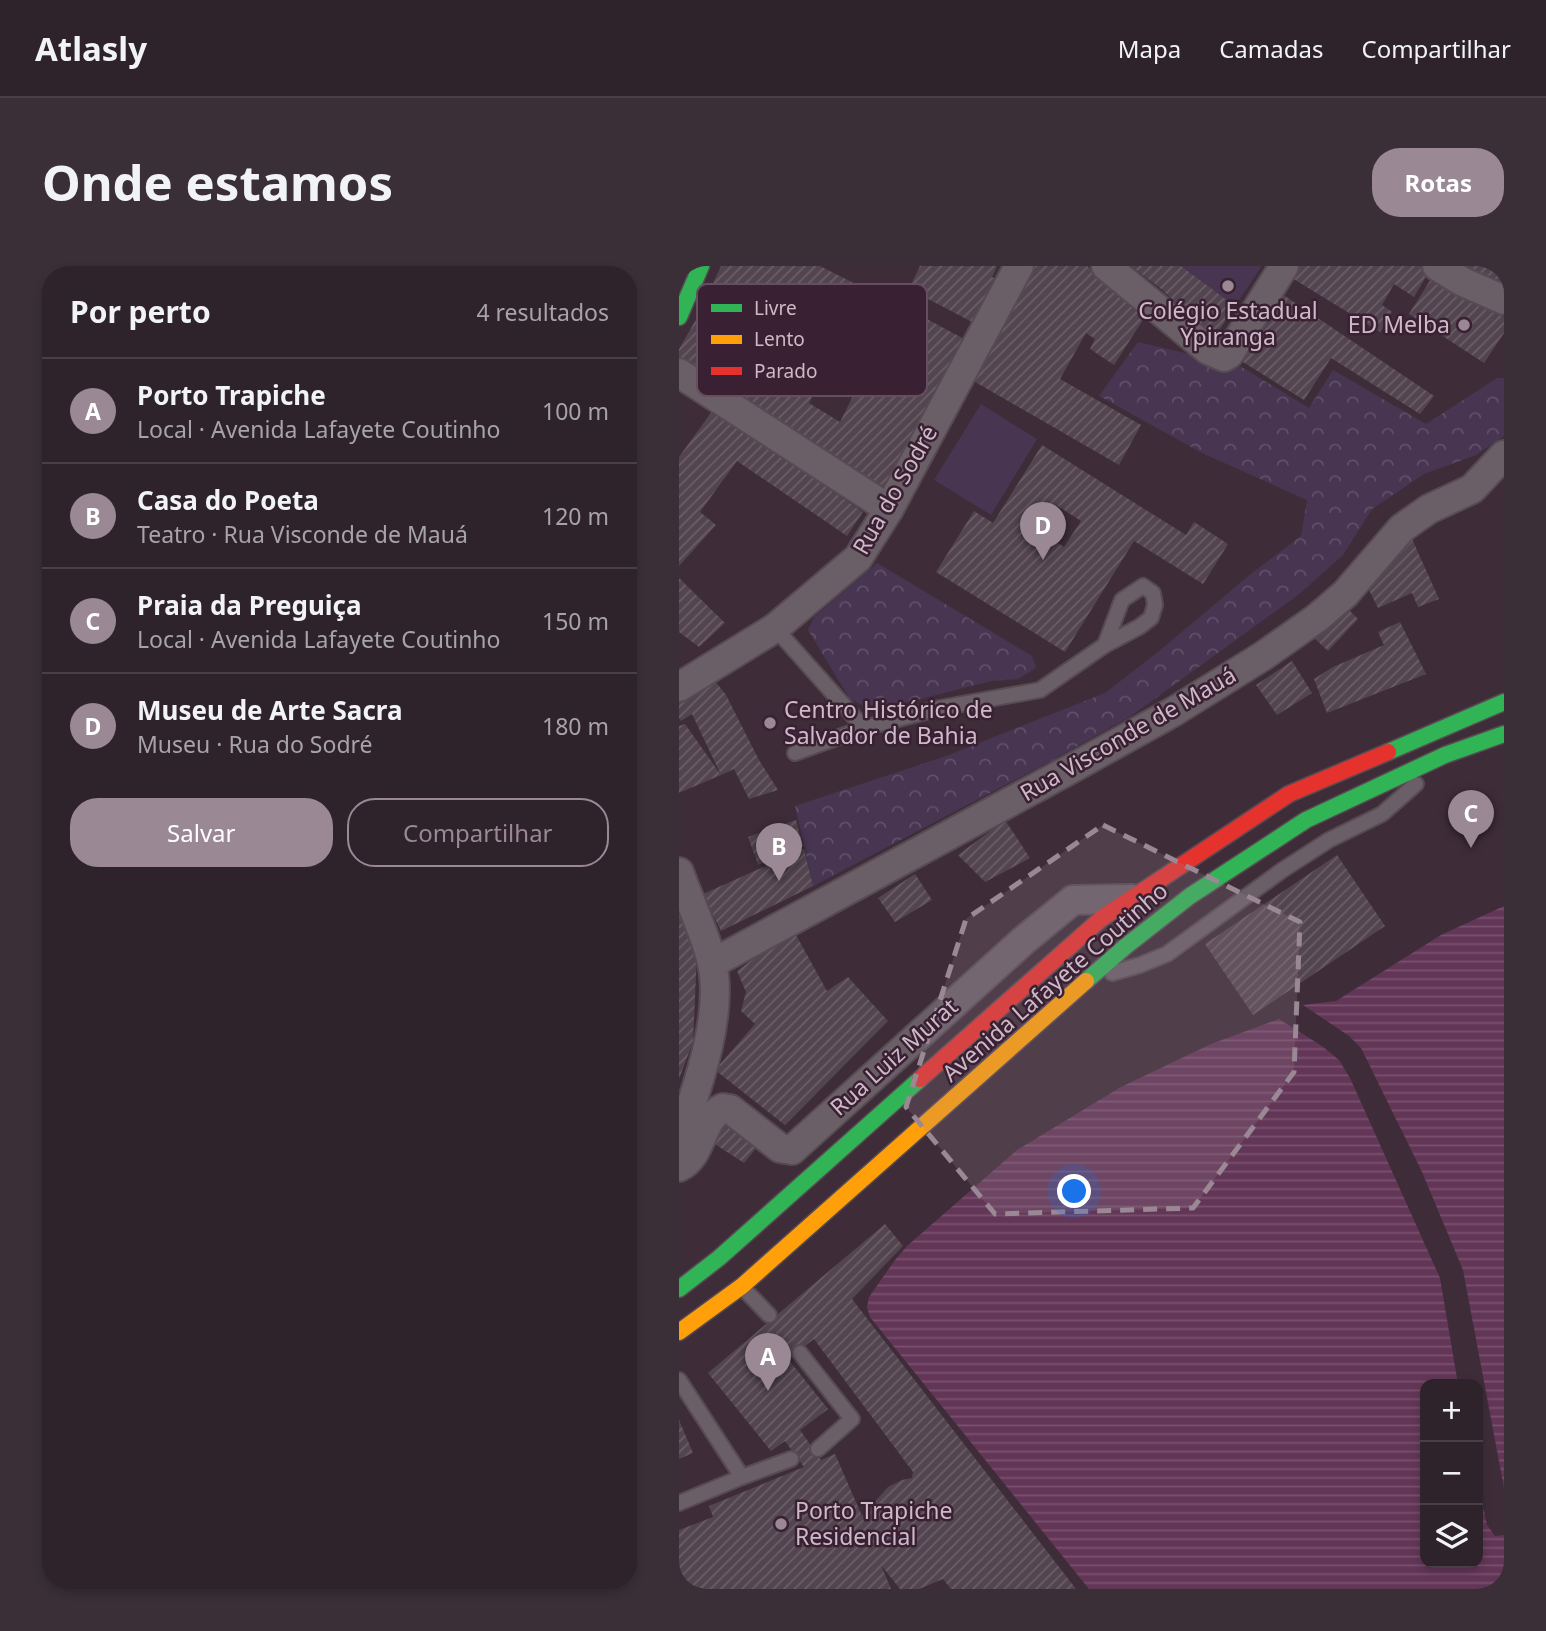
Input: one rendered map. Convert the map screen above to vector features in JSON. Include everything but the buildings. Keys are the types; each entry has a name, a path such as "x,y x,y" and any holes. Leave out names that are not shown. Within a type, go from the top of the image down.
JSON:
{"main road":[{"path":"679,317 702,266"},
{"name":"Avenida Lafayete Coutinho","path":"679,1289 719,1258 1102,918 1290,794 1502,699"},
{"name":"Avenida Lafayete Coutinho","path":"679,1332 742,1286 1126,946 1190,896 1307,820 1445,755 1504,734"}],"street":[{"name":"Rua do Sodré","path":"679,687 775,628 858,558 889,509 1019,266"},
{"path":"1106,266 1208,350 1224,357 1229,354 1284,266"},
{"path":"1437,266 1463,282 1504,300"},
{"path":"679,373 697,385"},
{"path":"715,396 889,509"},
{"name":"Rua Visconde de Mauá","path":"713,963 1173,712 1263,656 1317,618 1345,594 1402,528 1429,509 1472,489 1504,455"},
{"path":"679,872 713,963 715,997 707,1051 679,1141"},
{"name":"Rua Luiz Murat","path":"679,1167 694,1153 714,1114 723,1108 730,1109 781,1148 792,1150 1023,941 1073,900 1132,899"}],"lane":[{"path":"775,628 864,728"},
{"path":"795,753 864,728 940,708 1040,690 1105,645"},
{"path":"1087,980 1140,965 1167,954 1281,870 1329,840 1382,814 1445,755"},
{"path":"742,1286 769,1314"},
{"path":"800,1353 852,1419 818,1449"},
{"path":"679,1380 742,1477"},
{"path":"679,1503 791,1459"}],"highlighted area":[{"path":"1103,825 1300,922 1294,1072 1193,1208 995,1214 906,1107 966,919"}],"green space":[{"name":"Colégio Estadual Ypiranga","path":"1181,266 1262,266 1235,306"},
{"path":"1138,342 1240,366 1309,408 1333,370 1426,424 1497,378 1504,378 1504,436 1476,455 1424,474 1372,509 1343,555 1298,595 1131,716 813,886 795,806 949,755 1105,693 1301,536 1307,500 1204,454 1099,396"},
{"path":"981,404 1037,439 991,515 934,480"},
{"path":"877,563 1032,656 1036,668 1018,679 991,681 874,711 850,699 808,630 814,617"}],"shaded area":[{"path":"1504,906 1504,1589 1089,1589 870,1317 867,1307 869,1297 907,1246 1017,1150 1121,1087 1211,1044 1279,1019 1303,1005 1336,1001 1441,935"}],"pier":[{"path":"1303,1005 1349,1036 1361,1048 1422,1172 1463,1270 1504,1488 1504,1535 1495,1536 1487,1525 1483,1506 1483,1379 1457,1379 1440,1278 1350,1078 1339,1060 1279,1019"}],"traffic: fast":[{"path":"679,317 701,266"},
{"path":"1388,752 1504,702"},
{"path":"1086,981 1190,896 1306,820 1445,755 1504,734"},
{"path":"679,1289 719,1258 920,1079"}],"traffic: slow":[{"path":"679,1332 742,1286 1086,981"}],"traffic: jam":[{"path":"920,1079 1102,918 1289,794 1388,752"}],"place":[{"name":"Colégio Estadual Ypiranga","path":"1228,286"},
{"name":"ED Melba","path":"1464,325"},
{"name":"Museu de Arte Sacra","path":"1043,560"},
{"name":"Centro Histórico de Salvador de Bahia","path":"770,723"},
{"name":"Praia da Preguiça","path":"1471,848"},
{"name":"Casa do Poeta","path":"779,881"},
{"name":"Porto Trapiche","path":"768,1391"},
{"name":"Porto Trapiche Residencial","path":"781,1524"}]}
